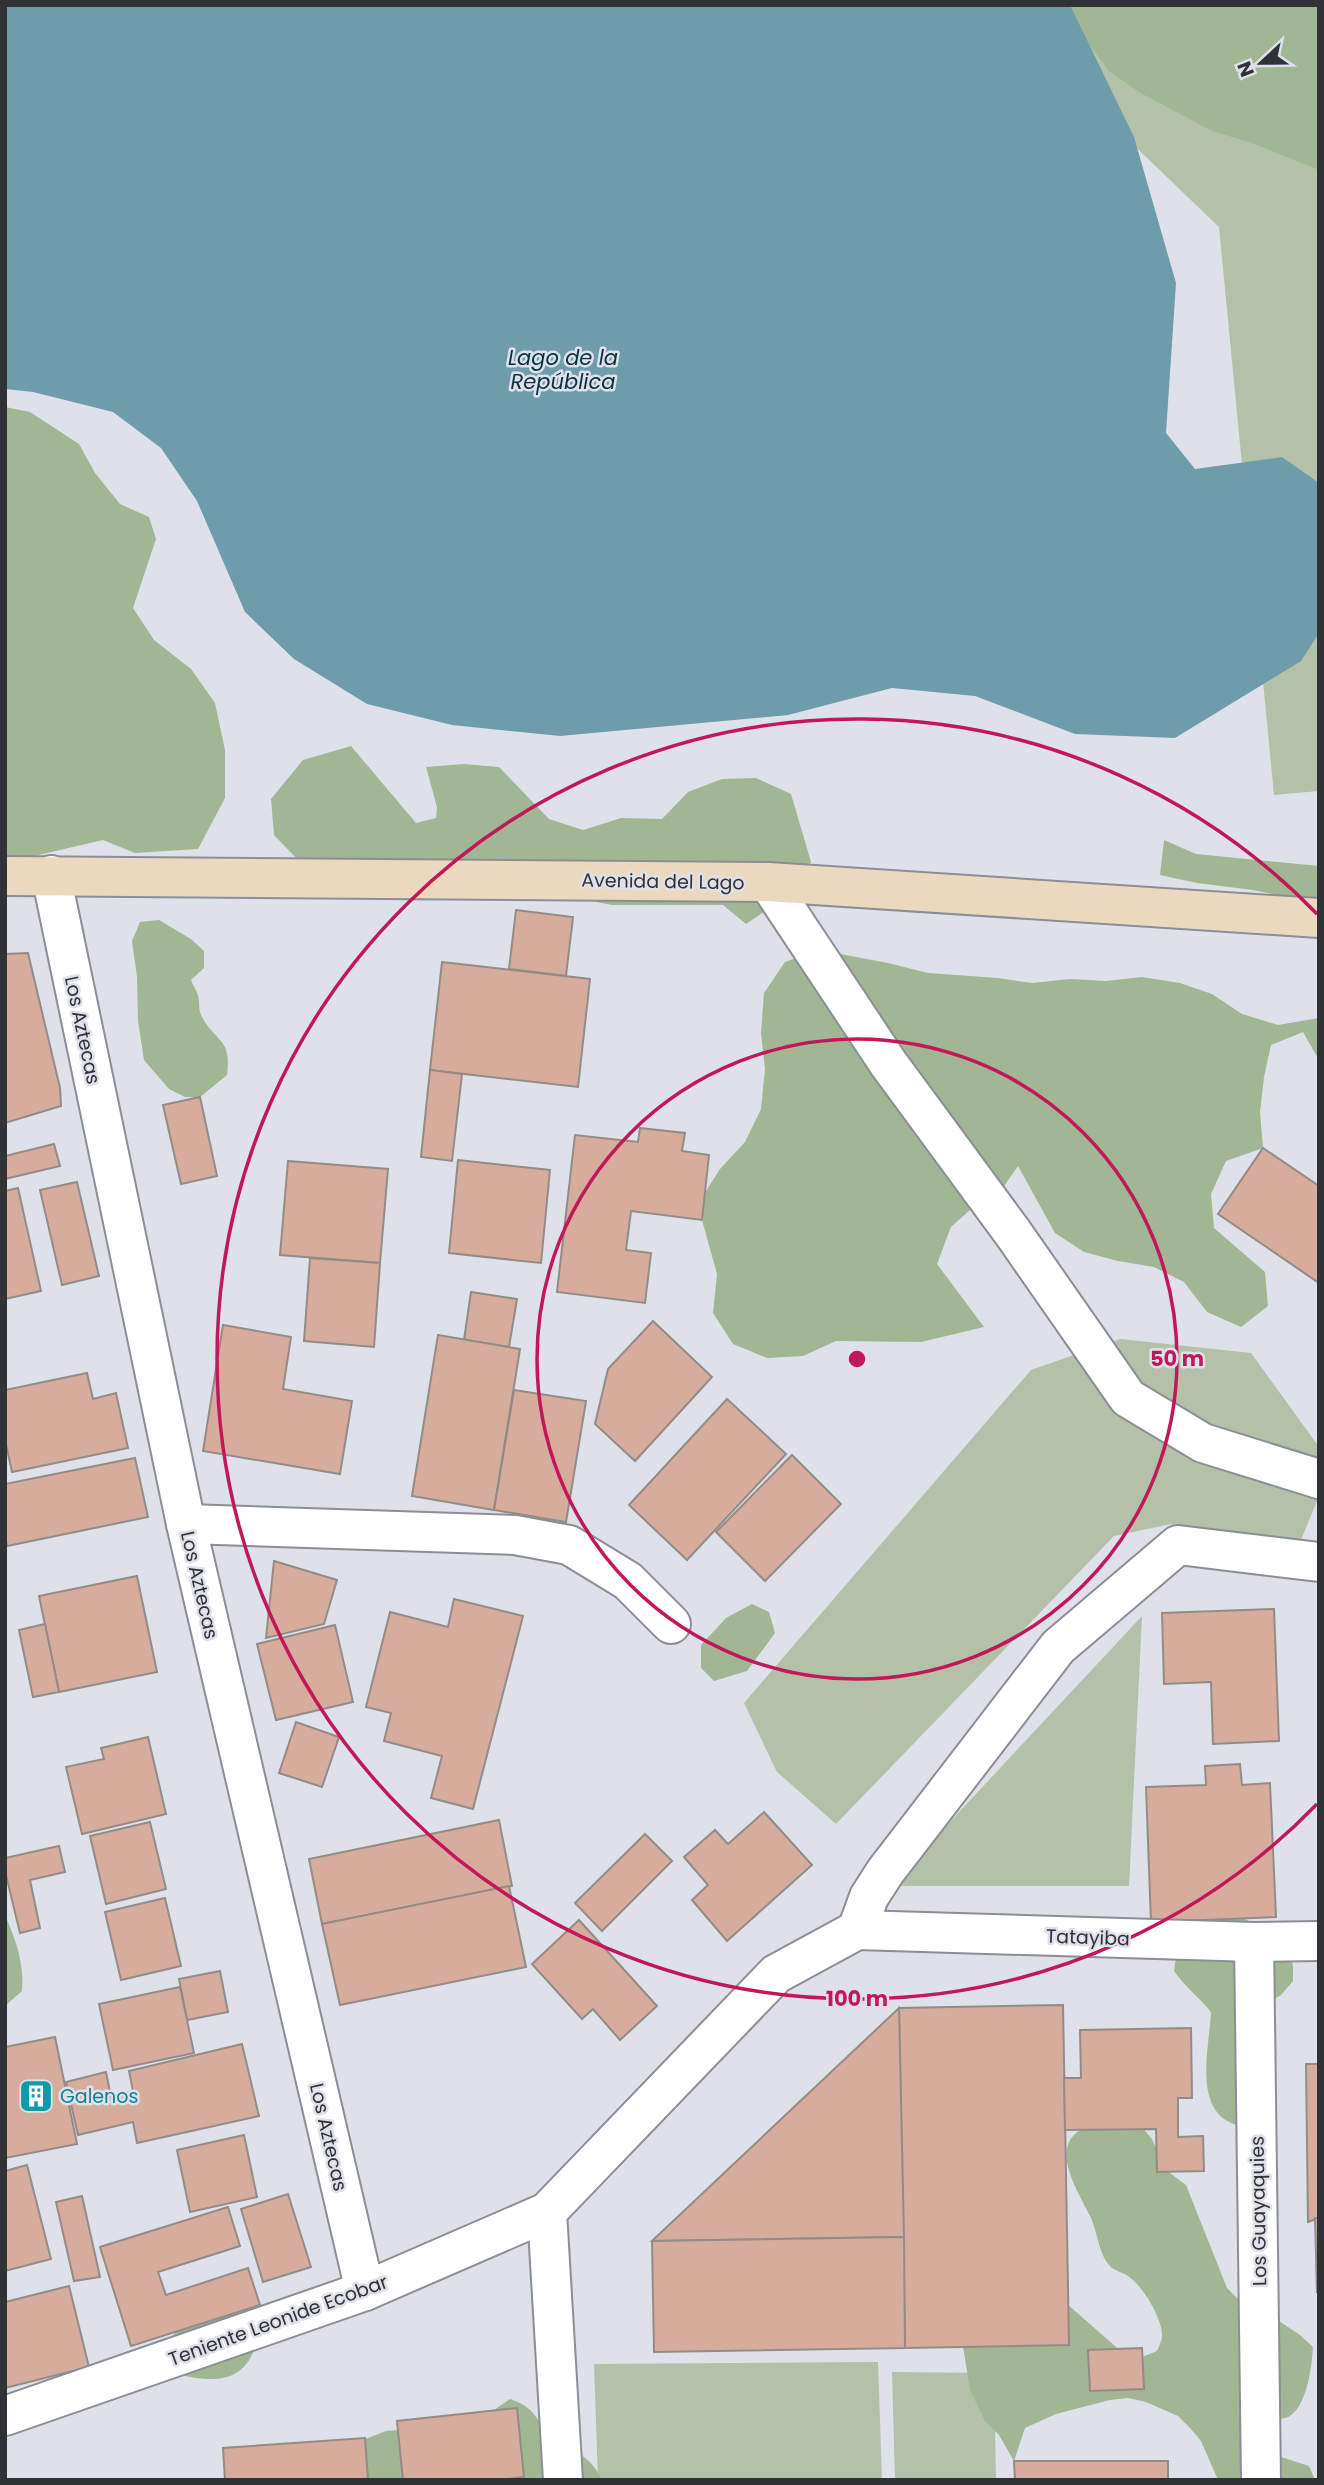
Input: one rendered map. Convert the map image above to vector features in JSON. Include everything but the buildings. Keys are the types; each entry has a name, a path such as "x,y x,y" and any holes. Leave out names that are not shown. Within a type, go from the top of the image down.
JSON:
{"street":[{"name":"Los Aztecas","path":"51,875 186,1524 365,2291"},
{"name":"Avenida del Lago","path":"5,876 768,882 1319,918"},
{"path":"768,882 888,1063 1013,1233 1128,1398 1203,1443 1319,1479"},
{"path":"186,1524 515,1535 569,1545 628,1581 671,1623"},
{"path":"563,2480 547,2211 776,1974 857,1930 869,1897 885,1872 1058,1647 1178,1545 1319,1562"},
{"name":"Tatayiba","path":"857,1930 1254,1942 1319,1941"},
{"name":"Los Guayaquies","path":"1254,1942 1261,2480"},
{"name":"Teniente Leonide Ecobar","path":"5,2416 365,2291 547,2211"}],"green space":[{"path":"988,5 1319,5 1319,791 1274,795 1219,227"},
{"path":"1052,5 1319,5 1319,170 1252,143 1212,131 1139,92 1109,71 1085,39"},
{"path":"5,407 30,412 79,444 95,473 120,504 149,517 156,539 133,608 154,640 191,669 215,703 225,750 225,798 198,849 135,853 103,840 34,856 5,855"},
{"path":"351,746 416,823 436,818 437,807 426,767 464,764 499,767 549,819 583,830 621,818 662,819 688,792 722,779 756,778 791,794 811,862 793,892 746,924 723,905 612,905 571,897 303,865 274,835 271,799 303,760"},
{"path":"1164,840 1196,854 1319,866 1319,904 1160,875"},
{"path":"159,920 191,939 204,951 204,968 191,980 198,995 201,1014 225,1047 228,1063 227,1075 200,1097 185,1097 169,1089 144,1060 132,941 140,922"},
{"path":"819,950 928,973 1032,983 1142,977 1180,983 1212,994 1242,1014 1278,1025 1319,1018 1319,1060 1303,1032 1271,1045 1260,1112 1263,1148 1226,1161 1211,1194 1214,1228 1265,1272 1268,1306 1241,1327 1207,1312 1184,1282 1154,1267 1084,1252 1055,1233 1018,1166 995,1199 970,1210 951,1227 937,1264 984,1327 921,1342 836,1341 803,1356 767,1358 733,1344 713,1313 717,1274 702,1220 701,1199 720,1169 745,1142 761,1109 765,1069 761,1033 764,993 785,962"},
{"path":"1120,1339 1251,1353 1319,1447 1319,1496 1301,1540 1171,1524 1114,1536 836,1824 777,1772 744,1703 1031,1370"},
{"path":"752,1604 769,1612 775,1633 747,1671 714,1681 701,1668 701,1645 726,1618"},
{"path":"1142,1616 1129,1886 890,1886"},
{"path":"5,1915 18,1952 22,1991 5,2006"},
{"path":"1182,1916 1241,1916 1286,1947 1293,1965 1293,1981 1281,1995 1266,2004 1239,2126 1224,2119 1215,2109 1210,2097 1206,2068 1211,2012 1174,1971"},
{"path":"1104,2124 1140,2125 1152,2139 1170,2173 1186,2185 1227,2288 1252,2313 1270,2315 1313,2347 1310,2374 1301,2403 1290,2416 1273,2420 1272,2454 1309,2466 1315,2480 1218,2480 1201,2441 1178,2416 1146,2402 1128,2398 1056,2414 1025,2428 1014,2461 999,2435 985,2421 970,2390 962,2340 1067,2304 1123,2353 1140,2358 1157,2351 1162,2336 1155,2312 1134,2280 1112,2268 1106,2261 1093,2222 1068,2168 1067,2156 1068,2145 1074,2135 1086,2127"},
{"path":"225,2313 234,2316 252,2334 253,2353 246,2364 238,2372 218,2379 171,2373 162,2348 181,2326"},
{"path":"878,2362 882,2480 598,2480 594,2364"},
{"path":"892,2372 994,2373 996,2480 895,2480"},
{"path":"510,2399 529,2409 550,2433 585,2458 602,2480 357,2480 352,2444 386,2431 427,2428 481,2419"}],"water":[{"name":"Lago de la República","path":"5,5 1070,5 1134,137 1176,283 1166,433 1195,469 1282,457 1319,483 1319,633 1301,661 1175,738 1075,734 975,696 892,688 788,715 560,736 452,725 367,704 294,659 245,612 197,501 161,448 113,412 33,392 5,389"}],"place":[{"name":"Galenos","path":"36,2096"}]}
